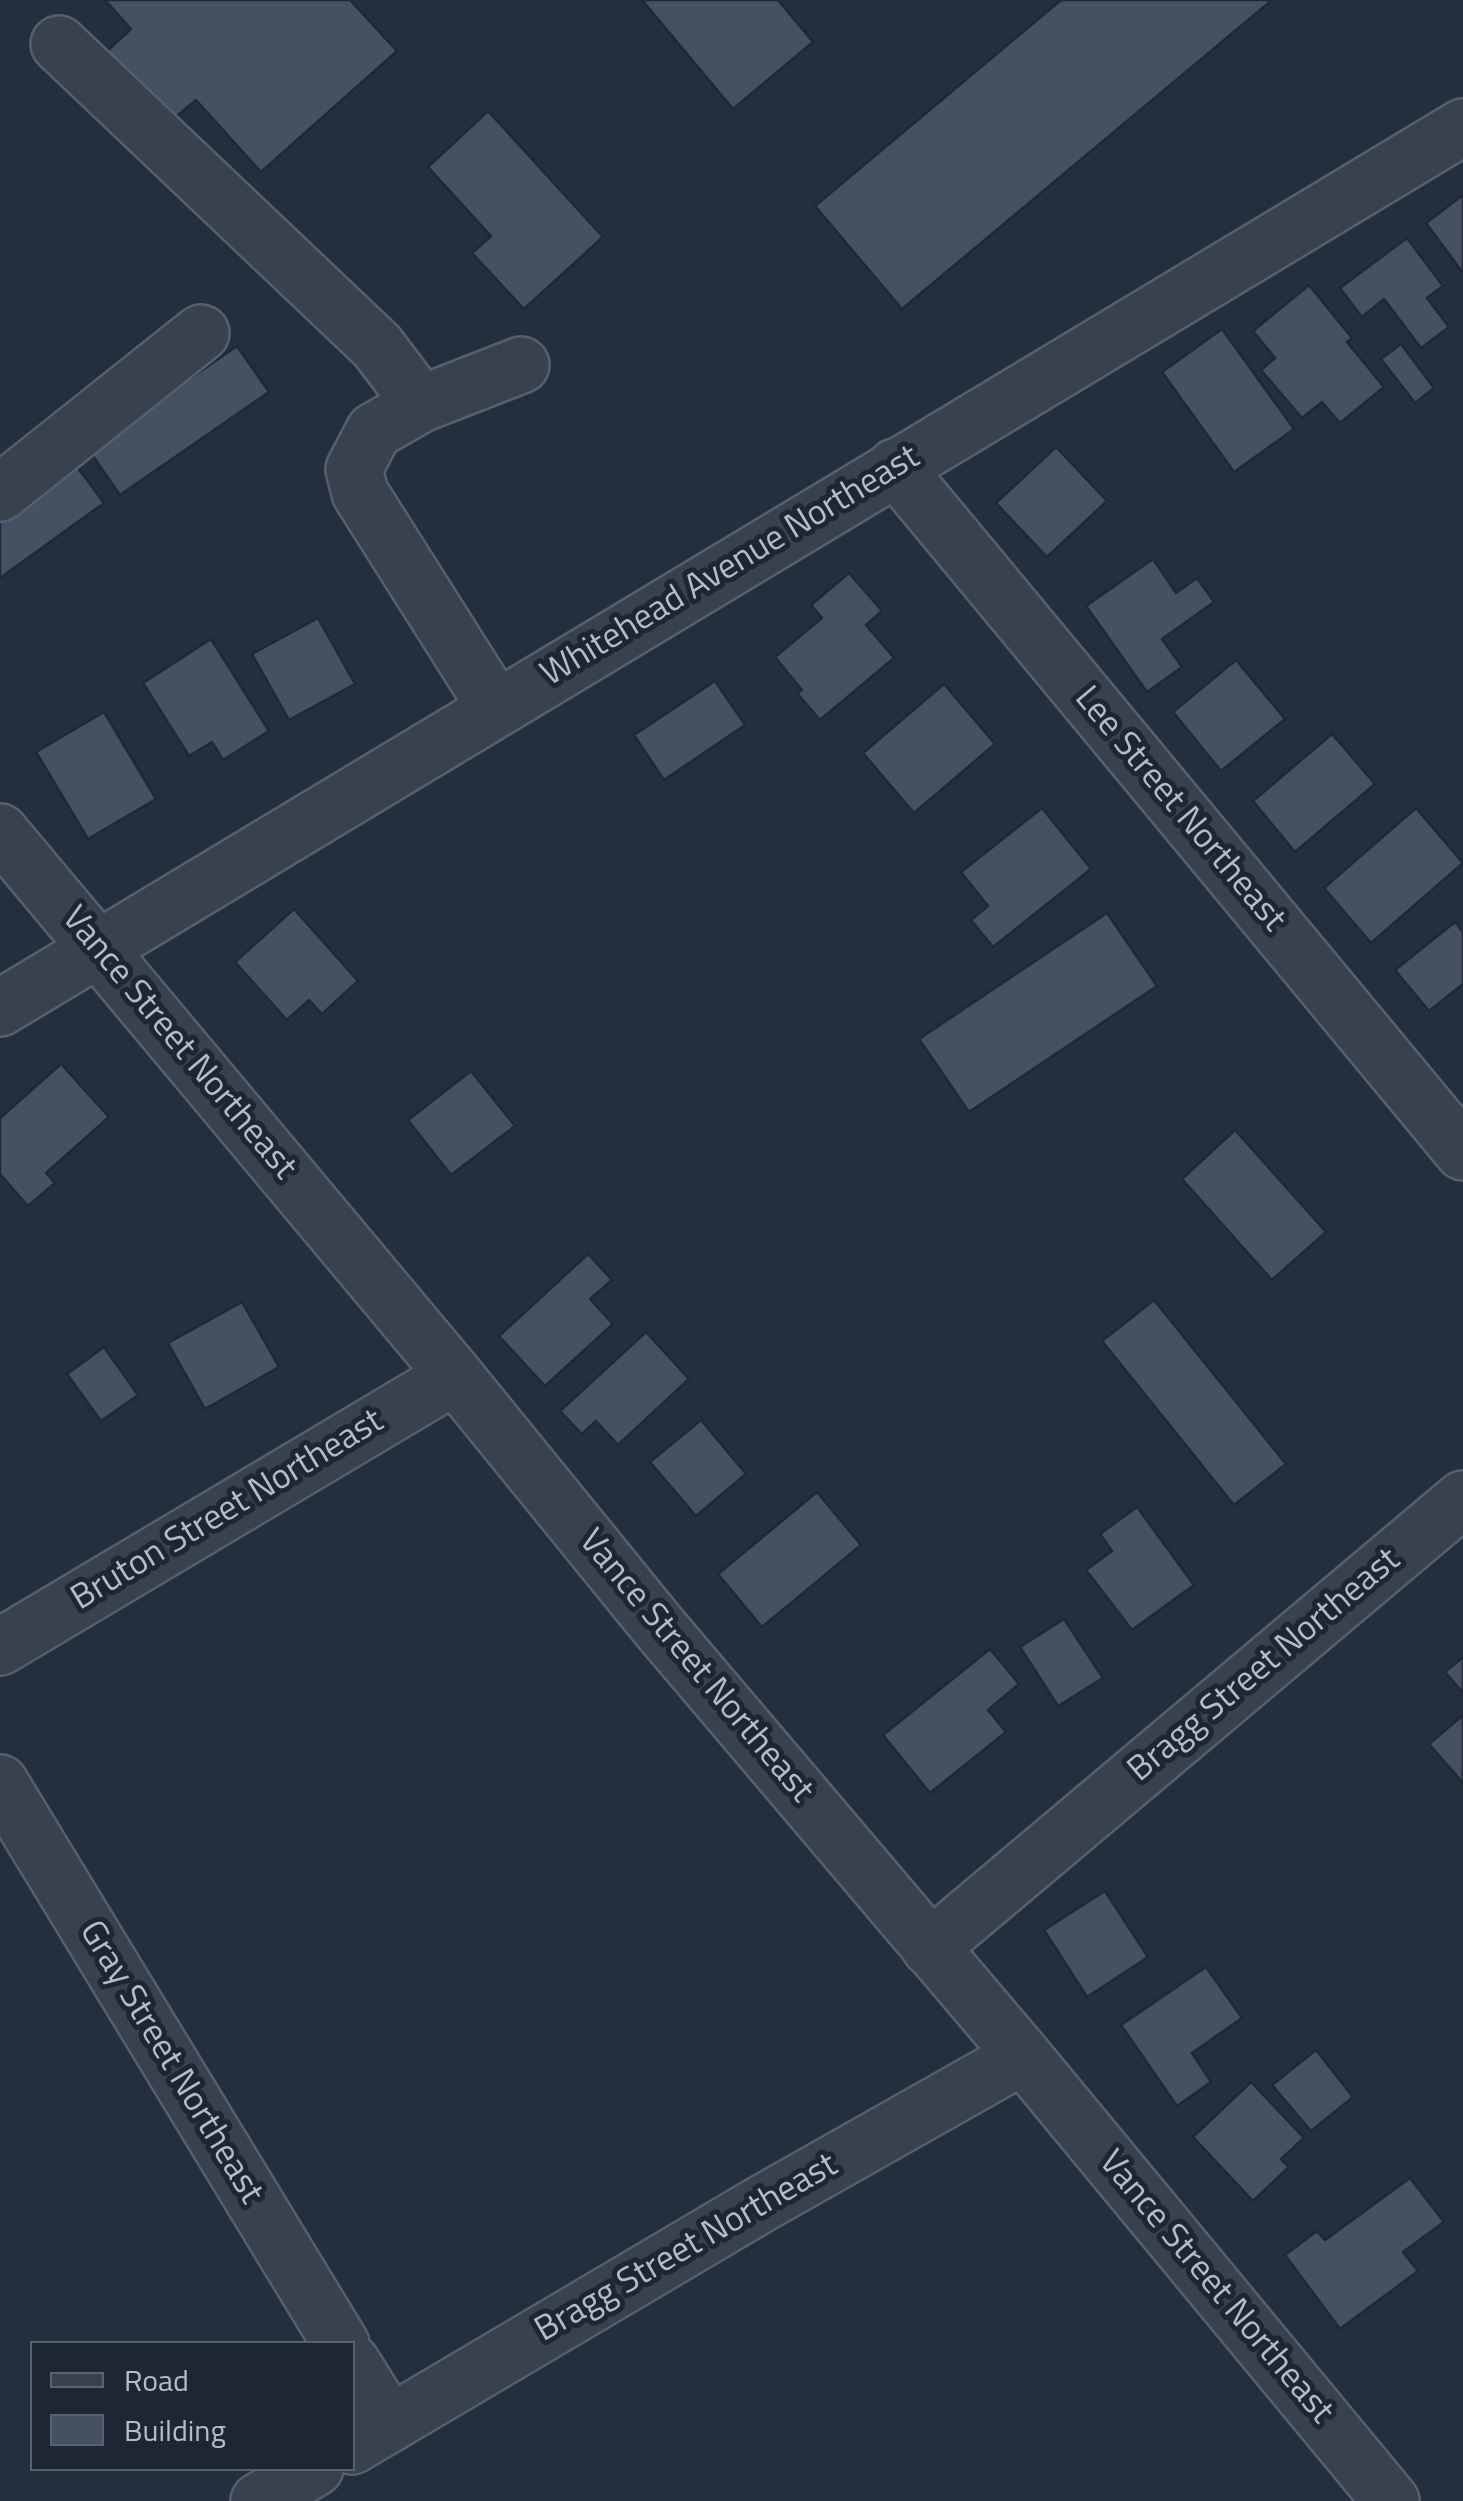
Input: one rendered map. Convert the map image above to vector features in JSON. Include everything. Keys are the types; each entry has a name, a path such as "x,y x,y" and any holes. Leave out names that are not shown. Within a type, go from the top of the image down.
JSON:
{"street":[{"path":"59,44 376,346 422,404"},
{"name":"Whitehead Avenue Northeast","path":"0,1008 1463,128"},
{"path":"0,493 201,334"},
{"path":"496,708 360,492 354,470 374,432 422,404 521,365"},
{"name":"Lee Street Northeast","path":"896,468 1463,1152"},
{"name":"Vance Street Northeast","path":"0,832 455,1376 659,1627 1023,2056 1392,2501"},
{"name":"Bruton Street Northeast","path":"0,1647 455,1376"},
{"name":"Bragg Street Northeast","path":"930,1948 1463,1499"},
{"name":"Gray Street Northeast","path":"0,1783 339,2341"},
{"name":"Bragg Street Northeast","path":"371,2435 763,2203 1023,2056"},
{"path":"355,2374 371,2435"},
{"path":"259,2501 310,2471"}],"building":[{"path":"105,0 350,0 397,51 261,172 196,100 171,121 107,51 131,29"},
{"path":"642,0 778,0 813,42 733,109"},
{"path":"1061,0 1272,0 902,309 815,206"},
{"path":"488,111 603,237 524,309 472,253 491,236 428,167"},
{"path":"1463,195 1463,273 1426,223"},
{"path":"1407,238 1443,286 1427,298 1449,327 1421,348 1384,299 1362,317 1340,288"},
{"path":"1309,285 1352,338 1347,342 1384,387 1340,423 1322,402 1302,418 1261,370 1275,358 1253,331"},
{"path":"1222,329 1294,429 1234,472 1162,372"},
{"path":"1401,344 1434,388 1415,403 1381,359"},
{"path":"237,346 269,392 120,495 88,449"},
{"path":"1056,447 1107,501 1047,557 996,503"},
{"path":"70,457 104,503 0,578 0,508"},
{"path":"1153,559 1176,593 1197,578 1214,602 1162,639 1182,667 1147,692 1086,606"},
{"path":"849,573 882,611 866,625 894,658 820,720 797,693 802,690 775,657 822,618 811,605"},
{"path":"318,618 355,684 289,720 252,654"},
{"path":"211,639 269,731 223,760 212,742 189,756 143,683"},
{"path":"1236,660 1285,719 1221,771 1173,712"},
{"path":"715,681 745,725 664,780 634,735"},
{"path":"944,684 995,744 914,813 863,753"},
{"path":"104,712 156,799 88,839 36,752"},
{"path":"1332,734 1375,784 1295,852 1253,801"},
{"path":"1042,808 1091,869 993,947 971,920 988,906 961,872"},
{"path":"1416,808 1463,863 1371,943 1324,888"},
{"path":"294,909 358,981 322,1014 309,1000 287,1020 235,962"},
{"path":"1107,913 1157,986 969,1112 919,1039"},
{"path":"1455,922 1463,932 1463,984 1429,1011 1395,970"},
{"path":"61,1064 109,1117 46,1173 55,1183 28,1206 0,1174 0,1118"},
{"path":"471,1071 515,1126 451,1175 408,1120"},
{"path":"1235,1130 1326,1232 1272,1280 1182,1179"},
{"path":"588,1254 612,1280 590,1299 613,1324 545,1386 499,1336"},
{"path":"1154,1300 1286,1464 1234,1505 1102,1341"},
{"path":"242,1302 279,1367 205,1409 168,1343"},
{"path":"646,1332 689,1379 618,1445 596,1421 582,1434 560,1411"},
{"path":"104,1347 138,1395 101,1421 67,1374"},
{"path":"701,1420 746,1474 696,1516 650,1462"},
{"path":"817,1492 861,1545 762,1627 718,1574"},
{"path":"1137,1507 1194,1585 1132,1630 1086,1570 1112,1551 1100,1534"},
{"path":"1064,1619 1103,1678 1058,1706 1020,1647"},
{"path":"990,1649 1019,1684 988,1710 1006,1732 930,1793 883,1735"},
{"path":"1463,1657 1463,1693 1445,1672"},
{"path":"1463,1715 1463,1783 1429,1744"},
{"path":"1105,1891 1148,1957 1087,1997 1044,1930"},
{"path":"1206,1967 1242,2018 1192,2053 1211,2082 1177,2106 1121,2025"},
{"path":"1316,2050 1353,2097 1311,2131 1272,2085"},
{"path":"1251,2082 1304,2138 1281,2159 1289,2167 1253,2201 1193,2137"},
{"path":"1410,2178 1444,2222 1403,2252 1418,2271 1340,2329 1285,2255 1317,2231 1325,2240"}]}
